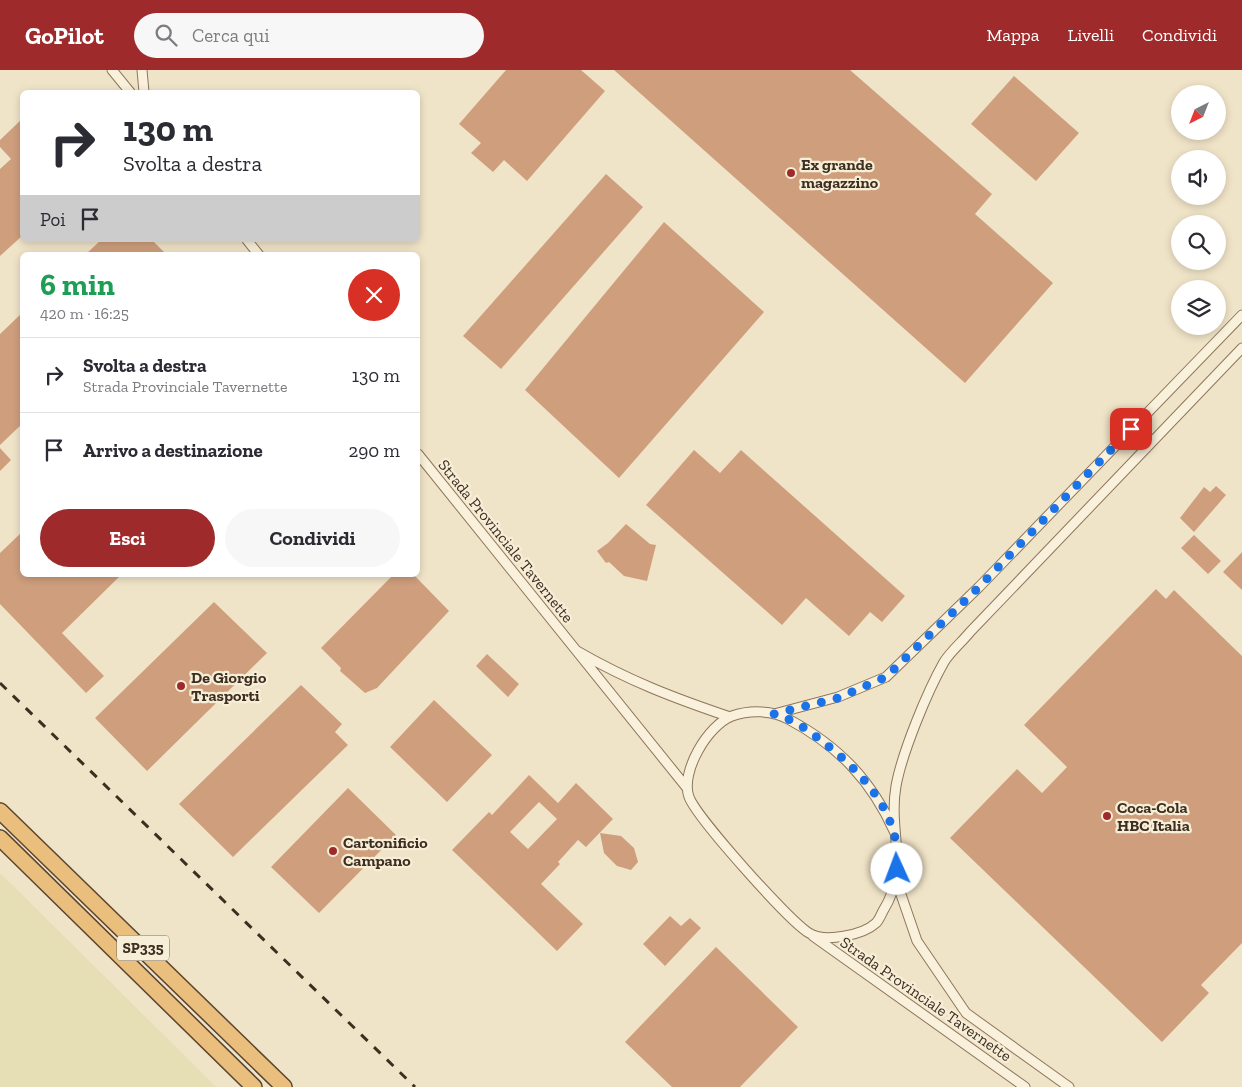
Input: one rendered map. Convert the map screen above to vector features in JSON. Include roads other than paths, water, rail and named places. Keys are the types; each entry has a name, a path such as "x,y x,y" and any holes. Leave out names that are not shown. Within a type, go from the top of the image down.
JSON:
{"highway":[{"name":"SP335","path":"0,811 284,1087"},
{"name":"SP335","path":"0,838 254,1087"}],"street":[{"path":"112,70 128,90"},
{"path":"142,70 144,90"},
{"path":"249,242 257,252"},
{"path":"774,714 838,698 886,677 979,587 1242,315"},
{"path":"811,935 833,938 854,934 876,923 892,897 896,882 898,856 895,833 896,786 910,740 930,690 945,660 1242,348"},
{"name":"Strada Provinciale Tavernette","path":"420,457 572,648 687,788 690,799 709,825 785,913 811,935 1025,1087"},
{"name":"Strada Provinciale Tavernette","path":"572,648 618,674 676,699 730,717"},
{"path":"687,788 687,778 695,756 713,731 730,717 754,712 774,714 786,717 808,730 860,774 882,805 895,833"},
{"name":"Strada Provinciale Tavernette","path":"896,882 917,941 966,1013 1069,1087"}],"railway":[{"path":"0,683 415,1087"}],"place":[{"name":"Ex grande magazzino","path":"791,173"},
{"name":"De Giorgio Trasporti","path":"181,686"},
{"name":"Coca-Cola HBC Italia","path":"1107,816"},
{"name":"Cartonificio Campano","path":"333,851"}]}
